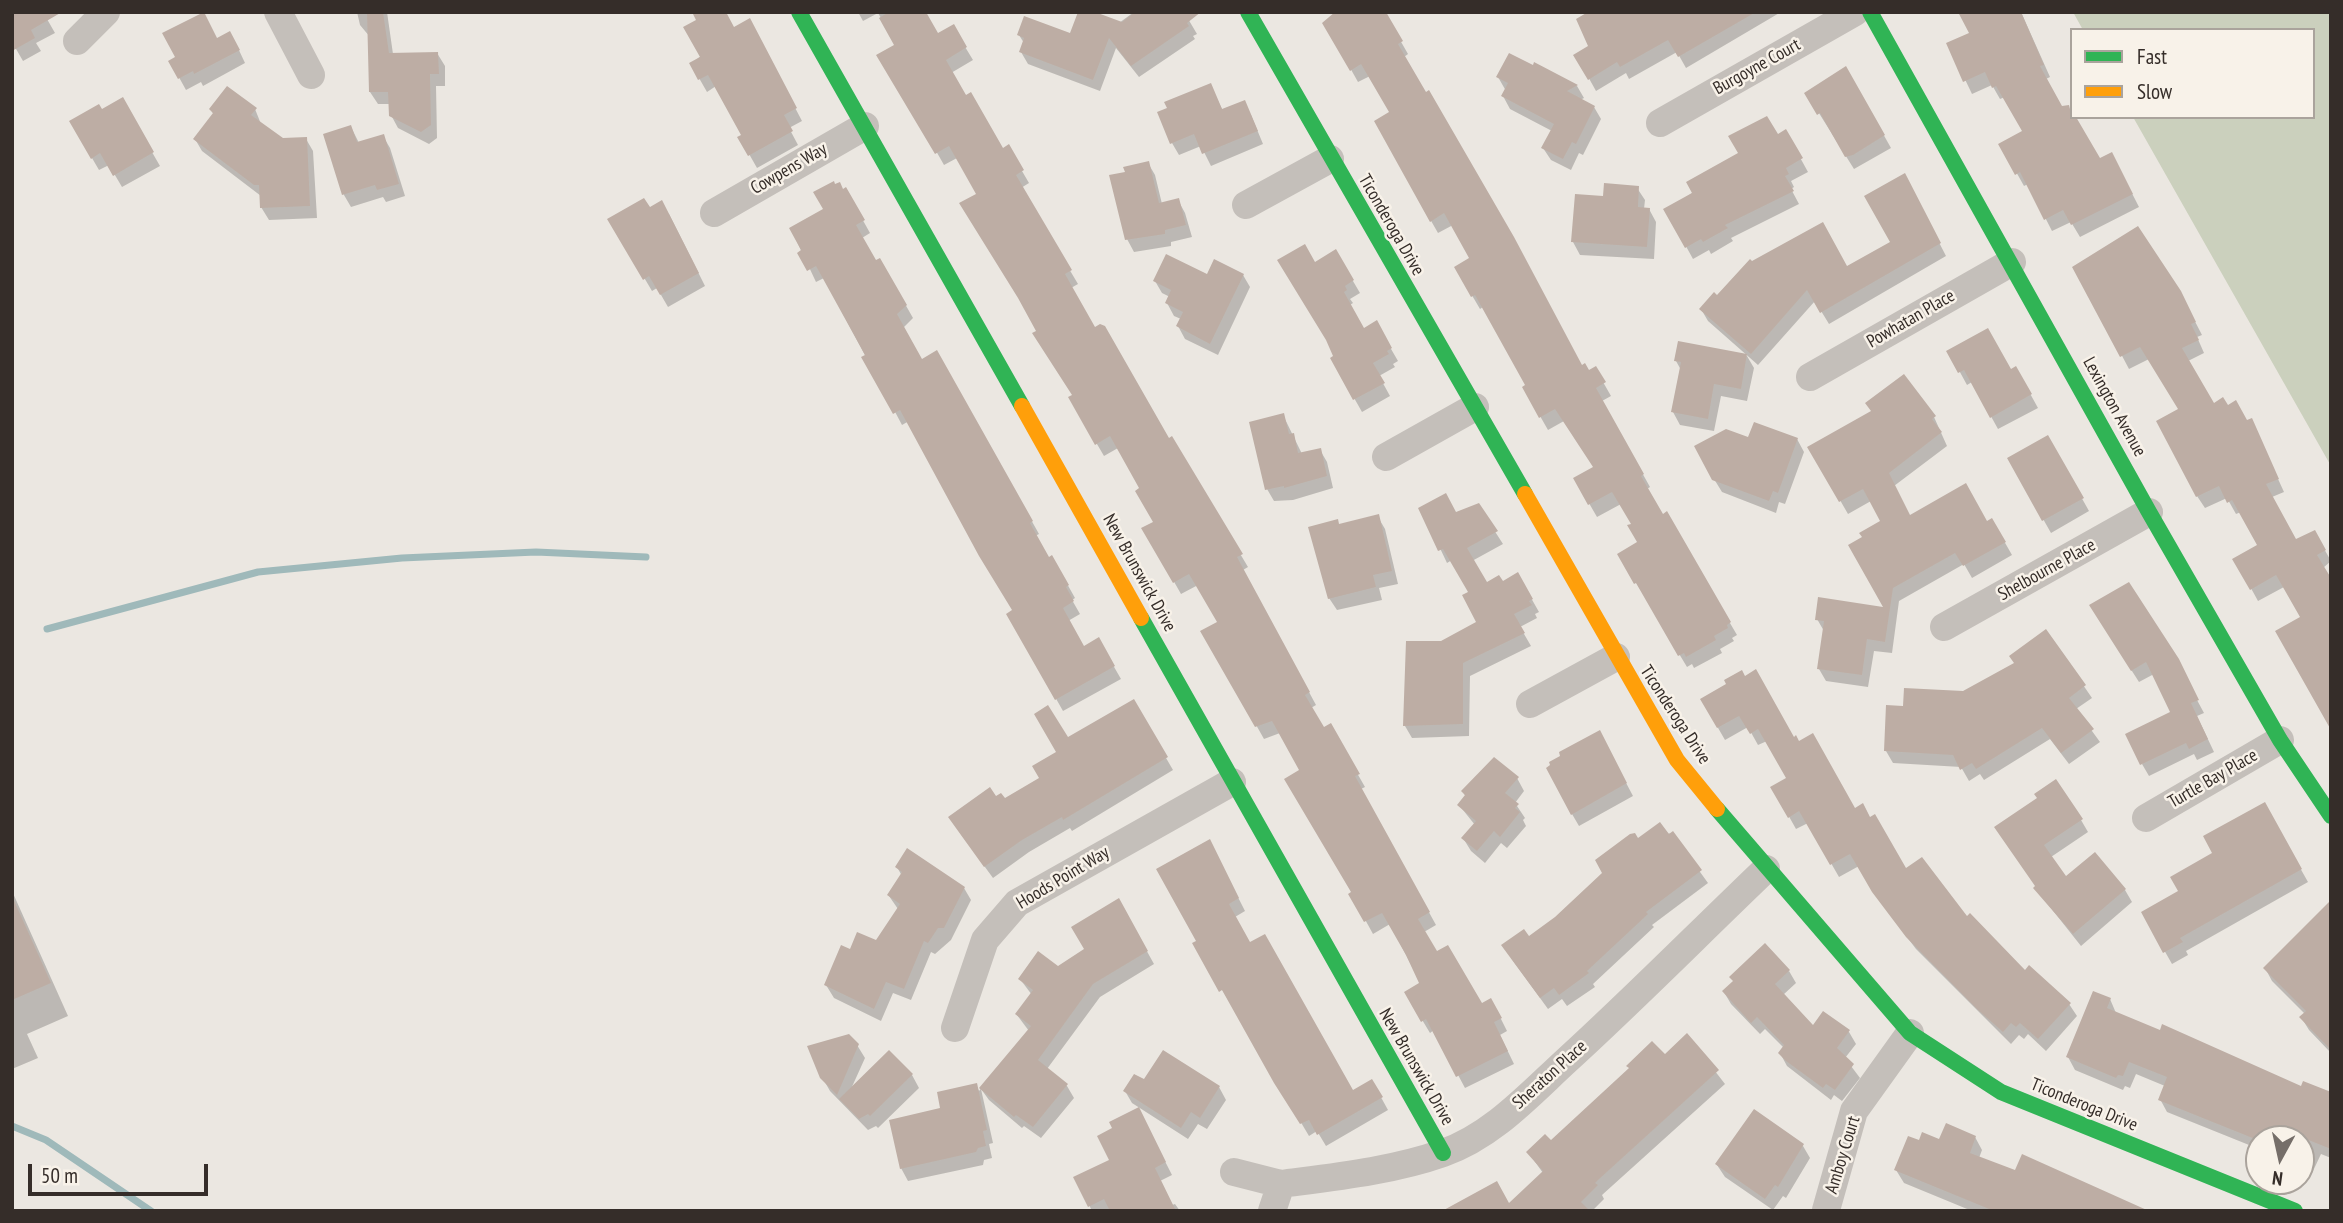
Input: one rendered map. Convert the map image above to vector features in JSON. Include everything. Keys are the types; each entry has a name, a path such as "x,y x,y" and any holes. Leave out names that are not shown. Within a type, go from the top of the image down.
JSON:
{"street":[{"path":"77,41 106,12"},
{"path":"278,12 311,75"},
{"name":"New Brunswick Drive","path":"799,12 1106,550 1232,782 1443,1153"},
{"name":"Ticonderoga Drive","path":"1248,12 1616,657 1678,760 1766,869 1910,1033 2001,1092 2295,1211"},
{"name":"Burgoyne Court","path":"1660,122 1855,12"},
{"name":"Lexington Avenue","path":"1870,12 2012,262 2149,512 2280,740 2331,816"},
{"name":"Cowpens Way","path":"714,213 865,126"},
{"path":"1246,205 1330,159"},
{"name":"Powhatan Place","path":"1810,377 2012,262"},
{"path":"1386,457 1475,407"},
{"name":"Shelbourne Place","path":"1944,627 2149,512"},
{"path":"1530,704 1616,657"},
{"name":"Turtle Bay Place","path":"2146,818 2280,740"},
{"name":"Hoods Point Way","path":"955,1028 985,940 1017,903 1232,782"},
{"name":"Sheraton Place","path":"1234,1172 1281,1184 1347,1176 1443,1153 1475,1137 1505,1116 1766,869"},
{"name":"Amboy Court","path":"1826,1210 1854,1111 1910,1033"},
{"path":"1272,1211 1281,1184"}],"green space":[{"path":"2073,12 2331,12 2331,466 2134,119 2315,119 2315,28 2082,28"}],"building":[{"path":"12,12 62,12 31,30 35,38 12,51"},
{"path":"204,12 217,38 230,31 240,50 194,74 193,71 178,79 168,61 175,57 162,33"},
{"path":"367,12 383,12 389,53 438,52 439,74 430,74 431,125 421,132 389,116 388,92 369,92"},
{"path":"692,12 726,12 734,27 750,18 797,108 784,115 793,131 748,156 737,137 741,135 708,75 698,80 689,63 700,57 683,27 696,20"},
{"path":"889,12 926,12 938,33 954,24 967,47 946,60 966,95 971,92 1003,148 1009,144 1024,170 1016,175 1072,270 1065,274 1095,327 1100,324 1105,326 1169,438 1172,436 1243,554 1237,557 1310,692 1305,695 1324,727 1331,723 1360,774 1355,776 1430,912 1418,919 1437,951 1448,945 1482,1003 1491,998 1502,1018 1494,1022 1508,1051 1456,1077 1426,1019 1421,1022 1404,992 1419,983 1406,955 1382,913 1364,922 1348,894 1351,892 1284,779 1299,770 1272,721 1255,727 1200,631 1217,622 1189,574 1173,583 1141,528 1153,522 1135,491 1139,488 1110,436 1095,445 1068,397 1072,395 1032,333 1036,331 1018,298 959,203 976,194 949,146 935,154 876,55 894,45 879,18"},
{"path":"1078,12 1095,12 1122,22 1135,12 1201,12 1187,23 1189,26 1131,66 1109,38 1093,80 1019,52 1024,38 1017,35 1024,16 1070,33"},
{"path":"1335,12 1386,12 1403,41 1398,44 1426,92 1429,90 1514,237 1582,365 1585,363 1589,370 1596,366 1606,382 1596,388 1644,474 1641,476 1663,514 1667,511 1731,622 1727,625 1728,628 1714,636 1716,640 1686,657 1684,653 1678,656 1636,583 1634,584 1617,554 1637,542 1627,525 1631,524 1612,492 1588,505 1573,478 1593,467 1555,409 1539,418 1522,387 1525,385 1475,295 1471,297 1454,267 1469,258 1444,213 1430,222 1374,121 1389,112 1361,64 1350,71 1322,23"},
{"path":"1588,12 1756,12 1678,57 1668,40 1620,67 1617,62 1588,80 1573,55 1588,46 1576,19"},
{"path":"1958,12 2021,12 2044,65 2040,66 2062,106 2069,105 2070,119 2077,119 2100,158 2112,152 2133,194 2071,225 2063,210 2044,220 2020,172 2015,175 1998,144 2022,131 1996,86 1992,88 1985,72 1963,82 1946,43 1969,33"},
{"path":"1509,53 1533,65 1534,62 1578,85 1567,91 1595,106 1576,144 1572,142 1563,159 1541,148 1554,124 1501,96 1508,83 1496,77"},
{"path":"1846,66 1885,135 1853,155 1845,157 1820,113 1817,115 1804,93"},
{"path":"1211,83 1222,109 1245,100 1258,131 1202,154 1194,134 1170,144 1157,112 1167,108 1164,102"},
{"path":"227,86 257,108 251,115 283,138 307,137 310,206 260,208 259,185 254,185 193,139 213,113 209,109"},
{"path":"123,97 154,152 113,176 100,153 91,159 69,121 99,104 102,109"},
{"path":"1767,116 1778,134 1786,129 1803,158 1786,168 1789,174 1785,176 1794,191 1725,225 1728,228 1703,242 1701,239 1685,248 1663,209 1692,193 1686,182 1738,153 1728,136"},
{"path":"351,125 357,142 384,134 399,184 377,190 375,185 342,195 323,134"},
{"path":"1149,161 1159,203 1179,198 1186,225 1165,230 1165,234 1125,240 1109,175 1125,172 1123,167"},
{"path":"1905,173 1941,243 1820,313 1807,290 1751,354 1699,309 1714,292 1717,295 1750,259 1752,261 1823,222 1847,266 1890,242 1864,196"},
{"path":"834,181 835,184 840,182 843,189 846,187 865,220 856,225 876,260 880,258 907,305 897,314 922,359 937,350 1033,521 1030,523 1049,557 1052,555 1069,585 1066,587 1074,601 1063,608 1084,646 1099,637 1115,666 1055,700 1006,614 1012,610 979,556 900,410 893,414 861,357 865,355 816,266 807,271 797,253 801,250 789,228 823,209 813,192"},
{"path":"1604,183 1639,186 1638,207 1650,208 1647,247 1571,242 1575,194 1603,196"},
{"path":"644,198 650,207 662,200 699,273 660,295 649,276 643,280 607,219"},
{"path":"2138,226 2181,291 2196,322 2191,324 2199,340 2182,348 2214,403 2223,397 2228,405 2236,400 2247,420 2252,418 2279,479 2266,484 2296,539 2315,530 2326,550 2317,555 2331,578 2331,730 2275,631 2300,617 2276,575 2250,590 2232,559 2257,545 2232,500 2227,503 2219,486 2196,497 2156,421 2178,409 2140,347 2120,357 2072,267"},
{"path":"1305,244 1315,262 1336,249 1354,280 1345,286 1347,290 1344,292 1364,328 1377,320 1392,348 1387,351 1389,354 1373,363 1385,383 1353,400 1330,358 1333,356 1326,340 1277,260"},
{"path":"1166,254 1207,274 1214,259 1244,274 1210,344 1176,326 1183,312 1165,303 1171,290 1153,281"},
{"path":"1988,328 2011,369 2016,366 2032,394 1990,418 1964,370 1958,373 1946,351"},
{"path":"1678,341 1747,354 1741,389 1714,384 1708,419 1671,412 1681,362 1674,361"},
{"path":"1904,374 1936,416 1932,419 1942,432 1889,473 1910,515 1966,483 1987,521 1992,518 2006,542 1963,566 1955,553 1893,588 1885,642 1867,639 1862,675 1817,669 1824,621 1815,620 1818,597 1883,607 1848,545 1862,537 1859,533 1880,521 1863,489 1839,502 1807,447 1871,411 1865,403"},
{"path":"1284,413 1289,434 1294,433 1298,453 1321,448 1327,476 1284,488 1265,490 1249,422"},
{"path":"1754,422 1798,438 1778,493 1773,491 1769,501 1712,480 1694,446 1726,429 1748,437"},
{"path":"2048,435 2084,498 2042,521 2007,458"},
{"path":"1446,493 1456,512 1479,503 1498,531 1467,548 1487,582 1499,575 1503,581 1518,572 1533,599 1529,601 1532,605 1514,614 1525,633 1463,663 1463,724 1403,726 1406,641 1441,641 1476,622 1462,595 1468,592 1443,549 1438,551 1418,508"},
{"path":"1379,514 1392,571 1373,575 1376,587 1328,599 1308,527 1338,519 1339,524"},
{"path":"2129,582 2179,659 2199,700 2191,703 2208,739 2189,749 2186,743 2140,765 2125,734 2170,712 2146,662 2131,671 2089,605"},
{"path":"2046,629 2086,685 2069,698 2094,729 2061,753 2042,728 1976,769 1972,763 1960,770 1953,755 1884,751 1886,705 1903,706 1904,688 1963,691 2014,663 2009,656"},
{"path":"1756,669 1794,737 1796,735 1799,741 1813,733 1855,808 1863,803 1870,817 1875,814 1906,868 1922,857 1967,916 1970,913 2025,970 2029,965 2071,1003 2038,1039 2020,1023 2016,1027 2011,1023 2003,1032 1977,1009 1906,937 1872,892 1850,854 1830,865 1799,811 1788,818 1770,787 1786,778 1758,729 1750,734 1739,716 1717,728 1700,699 1726,684 1724,680 1742,670 1745,676"},
{"path":"1134,699 1168,757 1063,820 1062,817 1022,840 984,867 948,817 990,787 996,796 1001,793 1005,798 1039,778 1032,766 1056,752 1034,714 1048,705 1068,737"},
{"path":"1600,730 1627,783 1571,815 1546,768 1550,765 1549,762 1560,756 1559,752"},
{"path":"1494,757 1519,777 1505,793 1519,804 1515,808 1520,812 1500,837 1494,831 1477,851 1461,838 1476,821 1457,805 1465,795 1461,791"},
{"path":"2056,779 2083,819 2044,845 2066,876 2095,852 2126,889 2073,934 2033,888 2035,886 1994,827 2037,798 2034,794"},
{"path":"2265,802 2302,869 2180,938 2183,942 2163,953 2141,912 2178,891 2170,877 2212,853 2203,836"},
{"path":"1660,822 1669,834 1673,831 1702,870 1646,912 1648,914 1587,971 1589,973 1559,995 1554,988 1540,998 1501,945 1524,929 1529,936 1555,917 1602,873 1595,860 1630,834 1635,833 1638,838"},
{"path":"1210,839 1239,898 1229,904 1250,942 1265,934 1353,1090 1372,1079 1383,1097 1317,1135 1309,1120 1300,1124 1274,1083 1222,990 1219,992 1192,943 1196,941 1156,869"},
{"path":"907,848 965,887 944,928 938,928 928,943 924,941 904,989 886,982 874,1009 824,985 841,945 850,949 857,932 876,940 900,904 887,895 902,872 895,867"},
{"path":"12,896 51,983 12,1000"},
{"path":"1119,898 1148,951 1093,984 1038,1060 1068,1084 1033,1127 1016,1115 1014,1117 979,1088 1031,1026 1015,1014 1033,990 1018,979 1038,951 1058,966 1084,949 1071,927"},
{"path":"2331,900 2331,1050 2299,1017 2306,1011 2263,968"},
{"path":"1765,943 1790,970 1775,984 1813,1025 1823,1011 1850,1030 1837,1048 1854,1064 1835,1090 1826,1084 1823,1088 1786,1061 1778,1053 1784,1045 1757,1017 1751,1023 1722,991 1733,981 1729,977"},
{"path":"2093,991 2111,998 2107,1008 2160,1030 2162,1024 2301,1086 2303,1081 2331,1092 2331,1149 2315,1143 2315,1125 2245,1125 2245,1135 2158,1100 2167,1077 2129,1062 2123,1076 2118,1075 2116,1078 2066,1057"},
{"path":"1687,1033 1719,1070 1595,1183 1598,1185 1581,1202 1590,1211 1442,1211 1497,1181 1509,1203 1543,1171 1526,1152 1545,1134 1551,1140 1629,1068 1626,1066 1652,1041 1665,1054"},
{"path":"849,1034 859,1044 837,1095 820,1078 807,1046"},
{"path":"889,1050 913,1074 870,1116 868,1114 859,1119 839,1099"},
{"path":"1163,1050 1220,1086 1200,1118 1191,1112 1181,1128 1123,1091 1134,1074 1144,1079"},
{"path":"977,1083 987,1130 983,1131 986,1146 978,1148 976,1152 900,1169 889,1120 940,1108 937,1092"},
{"path":"1139,1107 1166,1162 1155,1168 1176,1211 1110,1211 1104,1199 1088,1207 1073,1177 1109,1160 1097,1136 1112,1128 1109,1122"},
{"path":"1754,1109 1804,1144 1778,1187 1775,1185 1765,1199 1715,1164"},
{"path":"1946,1123 1976,1136 1970,1153 2015,1170 2022,1154 2149,1211 1994,1211 1894,1170 1908,1136 1919,1140 1922,1132 1939,1139"}],"waterway":[{"path":"47,629 258,572 402,558 536,552 646,557"},
{"path":"12,1126 46,1140 151,1211"}],"traffic: fast":[{"path":"799,12 1022,406"},
{"path":"1248,12 1525,494"},
{"path":"1870,12 2149,512 2280,740 2331,816"},
{"path":"1141,618 1443,1153"},
{"path":"1717,809 1910,1033 2001,1092 2295,1211"}],"traffic: slow":[{"path":"1022,406 1141,618"},
{"path":"1525,494 1677,760 1717,809"}]}
